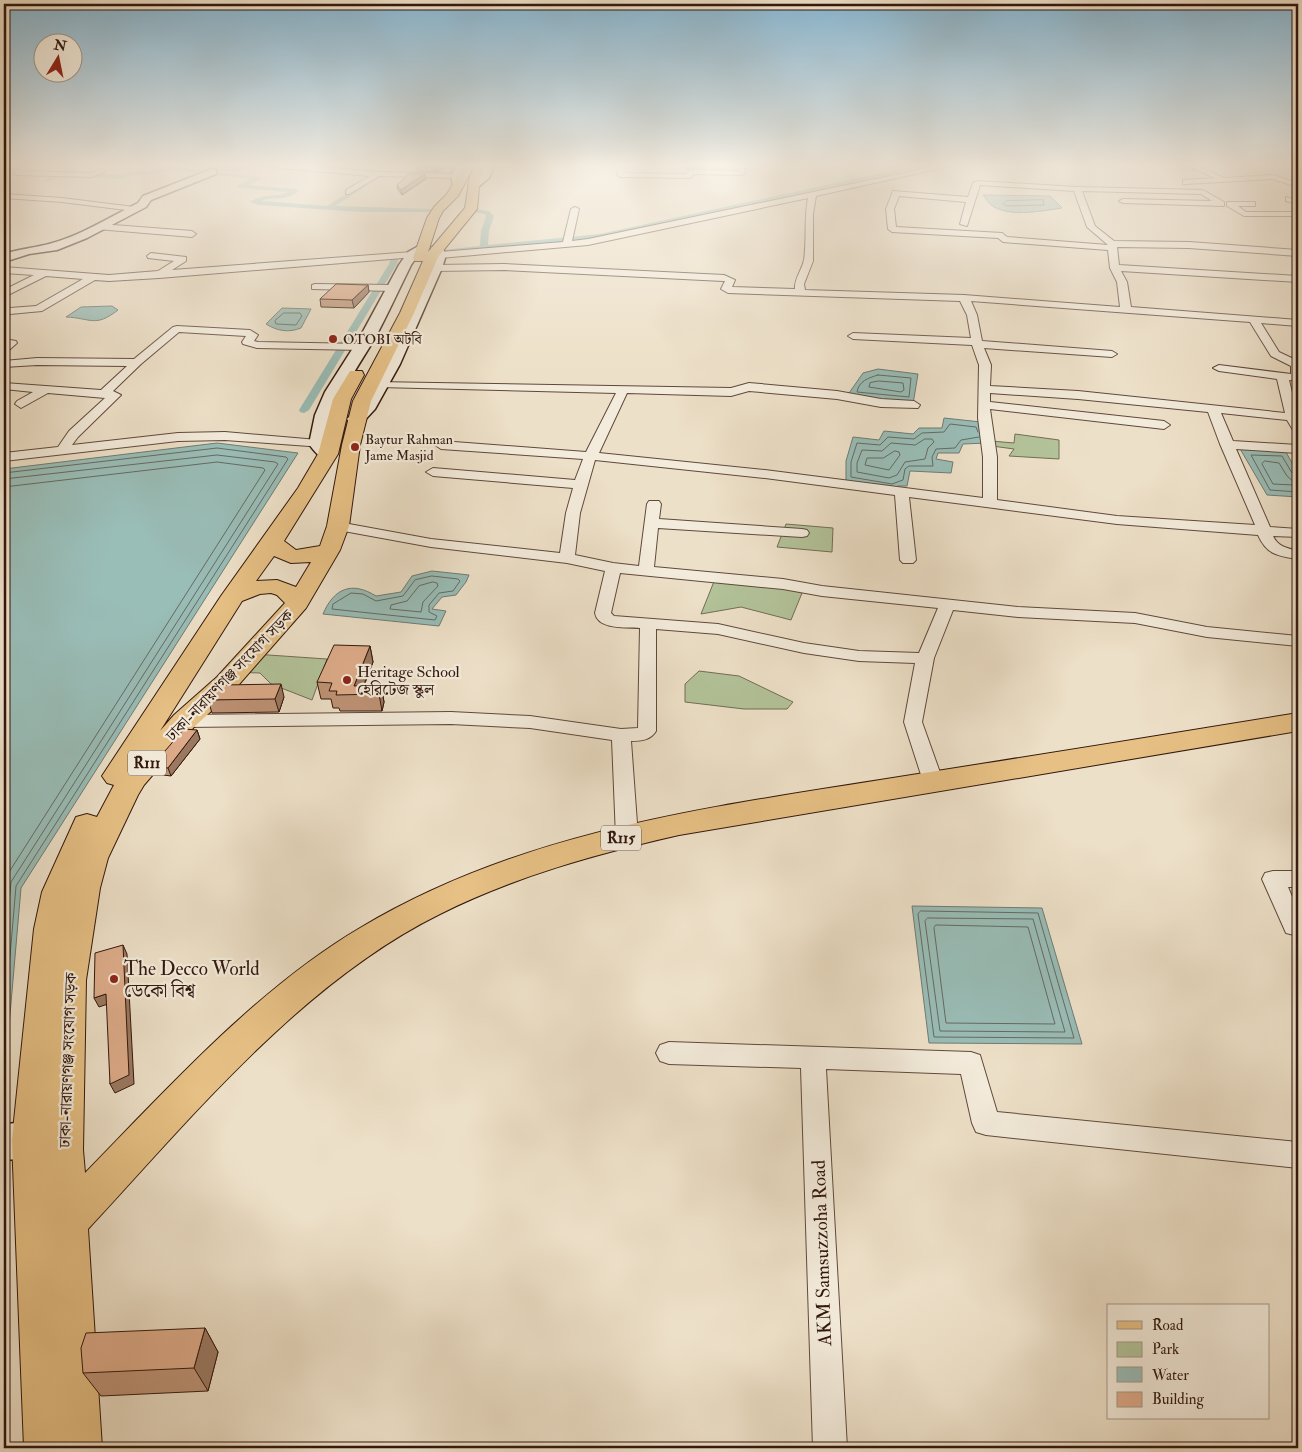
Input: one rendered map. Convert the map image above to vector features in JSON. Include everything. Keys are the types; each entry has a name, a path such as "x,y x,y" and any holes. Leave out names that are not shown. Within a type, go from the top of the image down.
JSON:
{"main road":[{"name":"ঢাকা-নারায়ণগঞ্জ সংযোগ সড়ক","path":"49,1448 18,1141 58,892 92,817 234,596 273,542 323,449 342,399 405,288 430,254 441,232"},
{"name":"ঢাকা-নারায়ণগঞ্জ সংযোগ সড়ক","path":"77,1448 63,1150 68,980 84,888 92,858 124,792 184,721 226,683 298,603 334,538 356,419 369,384 400,328 429,262 430,254"},
{"path":"273,542 281,552 293,557 307,556 334,538"},
{"path":"234,596 252,589 272,587 282,589 298,603"},
{"name":"R115","path":"67,1221 220,1064 298,992 369,939 441,898 517,869 595,844 706,819 1298,722"}],"street":[{"path":"4,258 27,251 56,246 89,232"},
{"path":"163,232 192,234"},
{"path":"568,242 570,232"},
{"path":"4,270 91,278 159,275 603,239 637,232"},
{"path":"800,292 799,284 808,261 809,232"},
{"path":"935,232 1002,236 1003,239 1113,246 1189,245 1298,253"},
{"path":"1096,232 1113,246 1116,268 1122,282 1126,311"},
{"path":"356,419 367,410 379,384 392,364 430,254"},
{"path":"4,457 178,437 225,436 323,449 320,422 328,400 389,288 430,254 504,267 724,278 730,280 726,289 728,290 964,298 1298,323"},
{"path":"151,256 183,259 159,275"},
{"path":"203,272 216,264"},
{"path":"1116,268 1298,280"},
{"path":"4,294 46,273"},
{"path":"7,312 77,276"},
{"path":"7,312 38,309 91,278"},
{"path":"315,287 389,288"},
{"path":"964,298 972,316 977,343 985,365 984,418 990,457 990,502"},
{"path":"1220,368 1297,377 1296,364 1275,354 1254,321"},
{"path":"105,393 137,362 177,329 250,333 252,335 247,342 257,345 357,347"},
{"path":"853,336 977,343 1112,354"},
{"path":"4,342 12,343 4,348"},
{"path":"4,364 50,361 116,364 137,362"},
{"path":"1282,376 1292,417 1298,428"},
{"path":"379,384 731,392 749,387 837,395 872,402 914,406"},
{"path":"4,386 115,395 73,434 62,450"},
{"path":"21,404 47,389"},
{"path":"984,389 1078,395 1292,417"},
{"path":"567,558 574,513 586,466 623,390"},
{"path":"984,405 1164,425"},
{"path":"1213,410 1270,545 1282,552 1298,555"},
{"path":"1226,444 1298,448"},
{"path":"441,445 591,456 765,474 1117,520 1298,533"},
{"path":"433,472 581,485"},
{"path":"902,492 908,560"},
{"path":"646,571 654,504"},
{"path":"651,523 802,533"},
{"path":"334,538 430,543 567,558 613,568 783,584 822,591 947,605 1018,612 1135,618 1207,632 1298,641"},
{"path":"613,568 603,613 604,618 612,621 718,629 804,648 859,656 925,658"},
{"path":"933,781 913,722 925,658 947,605"},
{"path":"184,721 451,718 530,722 621,735 639,735 647,731 648,623"},
{"path":"621,735 626,836"},
{"path":"1298,880 1273,879 1294,927 1298,927"},
{"path":"669,1053 971,1063 986,1123 1298,1155"},
{"name":"AKM Samsuzzoha Road","path":"813,1058 830,1448"}],"green space":[{"path":"1015,434 1059,440 1059,459 1009,456 1014,449 992,446 991,441 1014,443"},
{"path":"786,524 833,528 832,552 777,547"},
{"path":"715,579 782,586 802,593 791,620 741,607 701,614"},
{"path":"239,653 327,659 312,700 271,684 260,673 226,672"},
{"path":"699,671 739,676 793,702 787,709 744,709 685,702 685,684"}],"water":[{"path":"112,306 118,310 104,319 93,321 66,317 81,307"},
{"path":"282,308 311,309 301,328 297,330 283,330 266,324"},
{"path":"878,369 918,374 913,404 847,396 863,373"},
{"path":"944,418 981,422 987,443 963,444 959,453 938,453 936,459 953,462 951,473 910,471 907,486 898,486 897,490 846,483 846,461 853,437 879,440 884,431 913,434 919,428 942,428"},
{"path":"217,443 298,453 21,888 4,1084 4,469"},
{"path":"1239,447 1286,452 1298,474 1298,497 1267,495"},
{"path":"432,571 469,575 456,595 442,597 432,609 446,611 439,626 323,614 333,598 345,590 359,589 376,596 401,592 412,576"},
{"path":"912,906 1042,908 1082,1044 929,1043"}],"building":[{"path":"336,284 368,285 352,300 320,299"},
{"path":"334,645 370,646 354,686 381,685 379,694 336,695 337,691 329,691 332,683 317,682"},
{"path":"281,684 275,699 208,700 224,685"},
{"path":"184,729 197,730 168,768 152,766"},
{"path":"123,945 129,1075 110,1084 106,994 94,998 95,953"},
{"path":"205,1328 194,1368 83,1373 81,1348 86,1333"}],"waterway":[{"path":"484,247 485,232"},
{"path":"443,252 600,236 620,232"},
{"path":"304,410 393,264 395,257"}],"place":[{"name":"OTOBI অটবি","path":"333,339"},
{"name":"Baytur Rahman Jame Masjid","path":"355,447"},
{"name":"Heritage School হেরিটেজ স্কুল","path":"347,680"},
{"name":"The Decco World ডেকো বিশ্ব","path":"114,979"}]}
